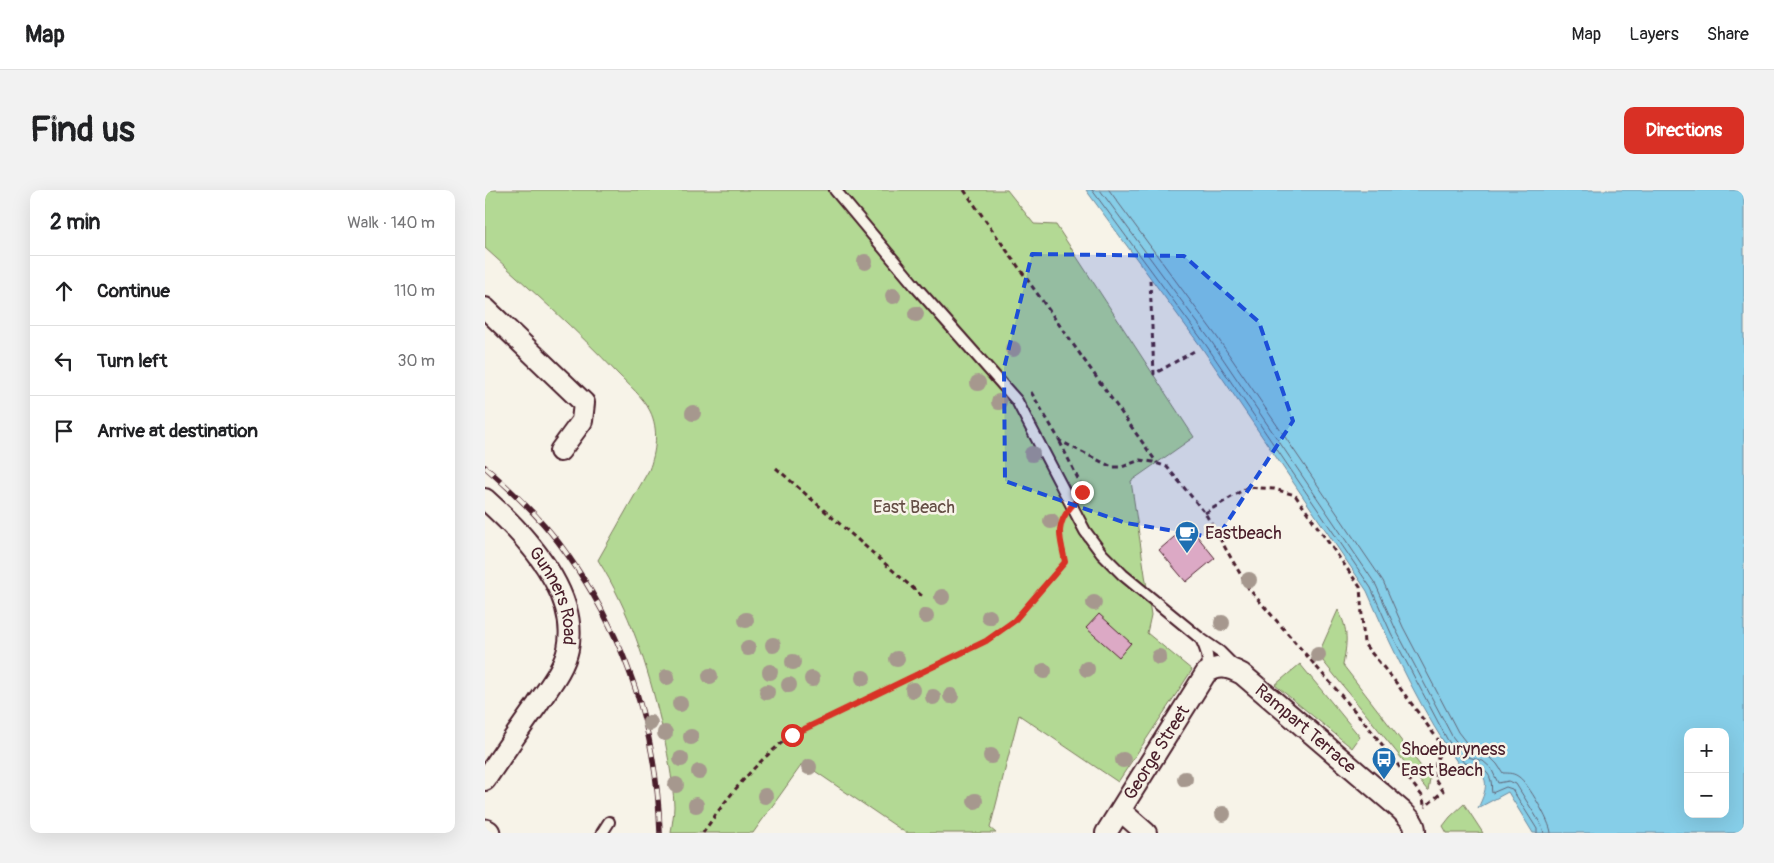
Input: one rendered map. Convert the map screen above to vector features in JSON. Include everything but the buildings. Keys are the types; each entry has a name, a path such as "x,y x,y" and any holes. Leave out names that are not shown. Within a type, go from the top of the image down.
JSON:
{"street":[{"path":"487,313 584,403 582,421 560,450"},
{"name":"Gunners Road","path":"485,499 510,521 538,556 565,602 570,632 568,650 558,674 485,780"},
{"name":"Rampart Terrace","path":"1206,673 1215,667 1229,667 1242,674 1401,810 1412,821 1415,833"},
{"name":"George Street","path":"1106,833 1206,673"},
{"path":"1121,811 1146,833"}],"lane":[{"path":"835,190 917,287 1017,400 1085,531 1102,554 1123,575 1201,640 1220,652 1242,674"},
{"path":"1201,640 1207,656 1206,673"},
{"path":"602,833 609,822"}],"path":[{"path":"964,190 1157,464"},
{"path":"1150,280 1153,374 1196,350"},
{"path":"703,833 739,786 777,745 792,735 986,641 1014,621 1065,562 1059,530 1063,518 1080,498 1082,487 1060,441 1035,396 1028,389"},
{"path":"1060,441 1112,467 1122,467 1140,460 1167,467 1205,514 1249,589 1366,724 1423,797 1425,807 1443,791 1435,780 1436,763 1443,745 1364,644 1360,588 1295,495 1274,489 1247,487 1205,514"},
{"path":"777,468 923,597"}],"highlighted area":[{"path":"1032,254 1184,256 1259,322 1293,421 1217,538 1126,523 1005,481 1004,368"}],"green space":[{"name":"East Beach","path":"485,190 1007,190 1034,224 1056,225 1194,437 1131,481 1151,615 1147,633 1192,670 1118,782 1019,715 990,828 996,833 906,833 803,763 753,833 671,833 674,809 672,785 656,702 644,660 628,618 598,560 649,470 655,440 653,418 640,396 602,357 485,248"},
{"path":"1338,610 1342,617 1346,637 1343,665 1430,778 1428,791 1318,655"},
{"path":"1300,664 1360,737 1352,748 1275,685"},
{"path":"1464,804 1483,833 1447,833 1443,826"}],"water":[{"path":"1086,190 1744,190 1744,833 1533,833 1508,792 1478,808 1484,793 1485,781 1483,776 1478,772 1462,769 1434,727 1387,637 1367,591 1202,348"}],"railway":[{"path":"485,467 533,513 559,543 582,576 618,644 644,717 652,755 660,833"}],"place":[{"name":"Eastbeach","path":"1187,554"},
{"name":"Shoeburyness East Beach","path":"1384,780"}],"route":[{"path":"792,735 999,634 1014,621 1065,562 1059,530 1063,518 1080,498 1082,492"}]}
